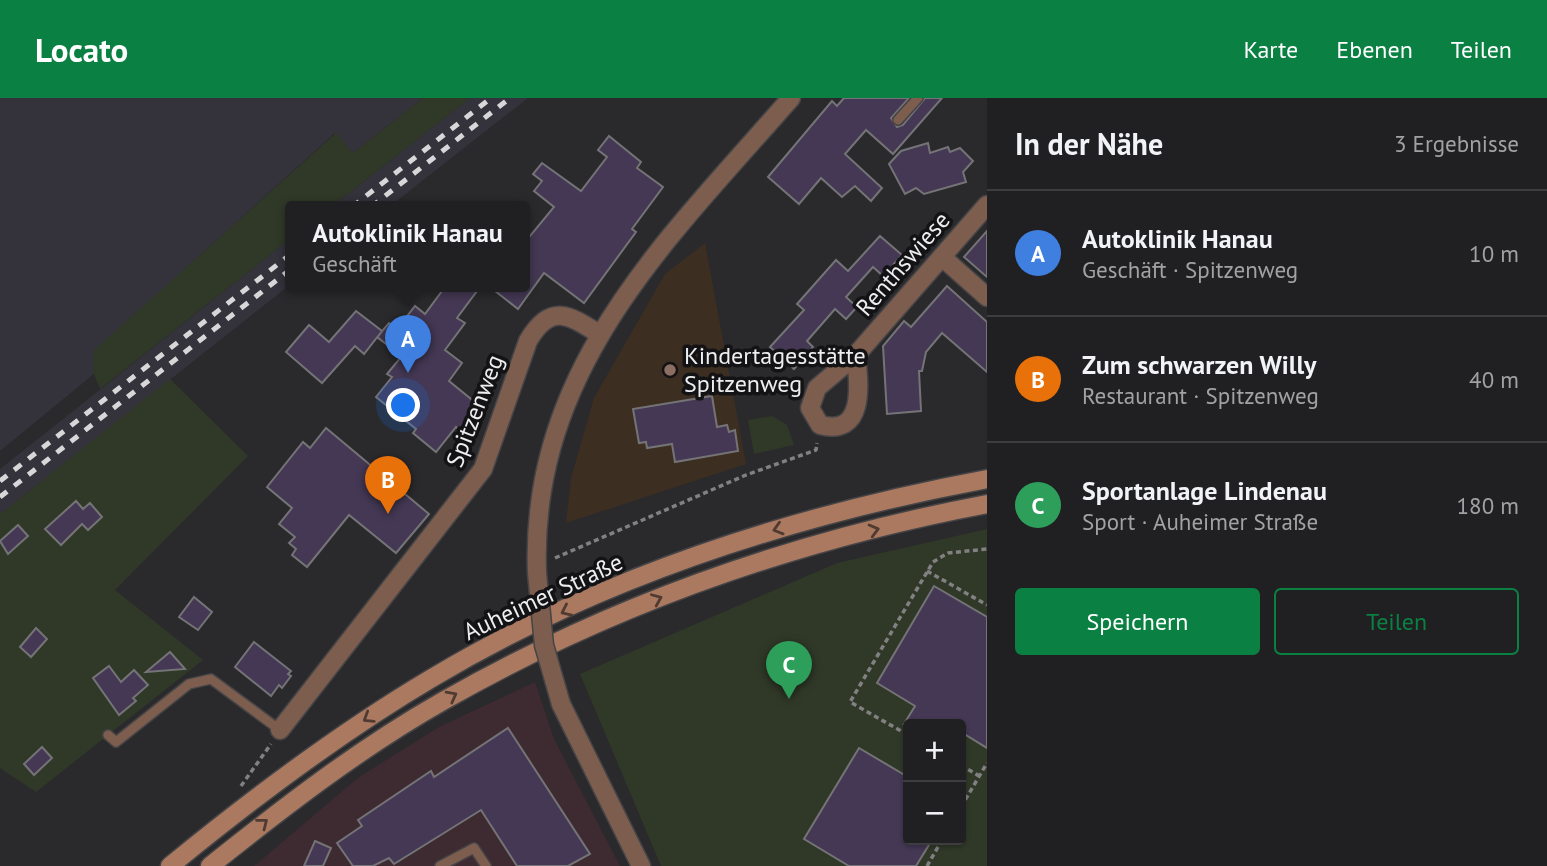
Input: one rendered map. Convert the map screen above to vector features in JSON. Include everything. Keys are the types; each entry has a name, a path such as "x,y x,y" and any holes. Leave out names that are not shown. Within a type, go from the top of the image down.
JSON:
{"main road":[{"name":"Auheimer Straße","path":"170,866 244,806 358,724 434,677 517,634 658,570 729,544 920,491 987,479"},
{"name":"Auheimer Straße","path":"210,866 291,802 378,742 442,701 524,658 671,593 744,567 884,527 987,504"}],"street":[{"path":"641,866 561,704 544,645 537,570 539,522 551,452 572,387 598,334 670,237 791,98"},
{"name":"Renthswiese","path":"820,425 810,408 817,388 856,355 987,205"},
{"path":"942,257 987,297"},
{"name":"Spitzenweg","path":"281,730 483,469 536,326 544,319 568,316 598,334"},
{"path":"820,425 832,429 843,425 853,413 860,396 856,355"}],"lane":[{"path":"898,120 918,98"},
{"path":"108,735 116,742 189,684 211,679 281,730"},
{"path":"440,866 474,848 486,866"}],"path":[{"path":"537,570 746,475 816,450 820,425"},
{"path":"903,732 850,702 933,562 948,553 987,549"},
{"path":"927,571 986,603"},
{"path":"966,798 987,763"},
{"path":"966,768 979,776"},
{"path":"927,866 939,845"}],"shaded area":[{"path":"0,98 423,98 353,153 335,133 94,351 94,374 0,451"},
{"path":"470,98 528,98 397,201 339,201"},
{"path":"285,243 285,289 0,514 0,469"},
{"name":"Kindertagesstätte Spitzenweg","path":"705,243 746,464 566,523 571,478 594,398 665,274"},
{"path":"535,682 554,739 620,866 254,866 359,777 439,727"}],"green space":[{"path":"423,98 470,98 339,201 285,201 285,243 100,389 94,374 93,351 336,133 353,153"},
{"path":"170,379 248,456 115,590 203,660 36,792 0,768 0,514"},
{"path":"772,416 787,425 794,445 754,454 748,420"},
{"path":"987,529 987,866 661,866 580,674 837,563"}],"building":[{"path":"844,98 909,98 891,118 897,127 903,125 925,98 942,98 893,154 866,130 845,154 882,188 871,201 855,186 842,197 821,178 799,204 768,177 832,101 837,106"},
{"path":"609,136 641,162 637,168 663,187 632,229 636,232 584,303 544,273 518,309 496,292 530,292 530,236 554,207 534,191 542,181 533,174 542,163 581,191 607,157 598,150"},
{"path":"928,143 930,153 948,147 950,152 960,148 973,161 963,172 966,182 924,194 916,188 905,194 889,164 901,151"},
{"path":"987,231 987,277 964,257"},
{"path":"880,236 902,255 883,276 873,267 846,297 857,307 846,319 835,309 807,341 813,347 794,369 770,347 804,310 797,304 836,260 848,271"},
{"path":"947,286 987,322 987,372 942,333 926,352 922,371 919,371 921,411 887,414 883,346 904,321 911,327"},
{"path":"441,292 476,292 457,318 465,323 445,350 462,363 449,381 482,408 463,433 456,427 436,452 413,433 416,429 376,397 392,377 387,374 402,356 377,337 389,323 397,329 415,306 425,314"},
{"path":"356,311 382,331 364,354 355,346 322,383 286,352 309,325 329,342"},
{"path":"712,396 717,427 727,425 729,432 735,430 738,451 675,462 672,444 647,448 646,442 639,443 633,409"},
{"path":"326,428 429,514 396,553 349,515 307,567 292,555 296,549 289,543 295,537 279,524 292,508 267,487 303,442 310,448"},
{"path":"76,501 83,509 90,503 102,517 88,530 82,524 61,545 45,529"},
{"path":"18,525 28,536 8,554 0,541"},
{"path":"934,586 987,617 987,748 966,735 966,719 907,719 915,706 877,683"},
{"path":"194,597 212,612 198,630 179,617"},
{"path":"36,628 47,639 31,657 20,647"},
{"path":"254,642 291,671 288,674 291,676 282,688 279,685 271,696 235,667"},
{"path":"170,652 185,669 146,672"},
{"path":"109,666 121,682 134,670 148,685 133,698 136,701 119,715 93,678"},
{"path":"508,728 590,854 568,866 517,866 481,810 394,864 389,858 373,866 353,866 337,843 362,826 358,820 431,771 434,777"},
{"path":"42,747 52,758 34,775 24,764"},
{"path":"859,748 903,774 903,845 929,845 916,866 849,866 804,839"},
{"path":"315,841 331,848 323,866 304,866"}],"railway":[{"path":"360,201 491,98"},
{"path":"379,201 510,98"},
{"path":"0,481 285,259"},
{"path":"0,497 285,274"}],"place":[{"name":"Kindertagesstätte Spitzenweg","path":"670,370"},
{"name":"Autoklinik Hanau","path":"408,373"},
{"name":"Zum schwarzen Willy","path":"388,514"},
{"name":"Sportanlage Lindenau","path":"789,699"}]}
